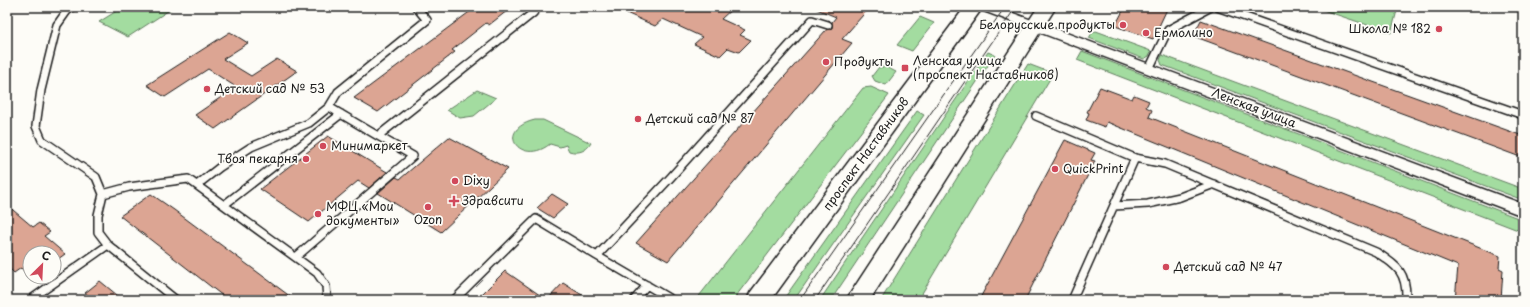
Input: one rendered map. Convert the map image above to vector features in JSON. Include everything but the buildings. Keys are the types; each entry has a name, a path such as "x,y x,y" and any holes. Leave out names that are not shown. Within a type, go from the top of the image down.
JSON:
{"main road":[{"name":"проспект Наставников","path":"758,300 974,7"},
{"path":"857,300 1047,7"}],"street":[{"name":"Ленская улица","path":"985,7 1523,210"}],"lane":[{"path":"72,7 67,11 56,26 41,90 36,126 42,140 46,144 96,177 103,194 98,215 98,232 108,245 176,300"},
{"path":"197,185 220,167 250,147 309,123 329,107 338,92 427,20 416,7"},
{"path":"378,136 533,13 538,7"},
{"path":"1149,69 1168,30 1211,7"},
{"path":"1218,7 1523,115"},
{"path":"597,256 671,178 812,20 828,25"},
{"path":"296,257 413,156 329,107"},
{"path":"224,205 341,114"},
{"path":"1036,116 1135,158 1165,164 1376,252 1395,263 1405,277 1406,300"},
{"path":"1072,300 1135,158"},
{"path":"103,194 129,187 188,179 317,273 326,286 327,300"},
{"path":"1114,206 1148,204 1180,197 1214,184"},
{"path":"454,300 536,219 672,300"},
{"path":"30,300 108,245"},
{"path":"634,300 647,285"}],"green space":[{"path":"123,7 174,7 128,37 99,22"},
{"path":"1314,7 1398,7 1391,33"},
{"path":"920,17 934,23 912,51 897,45"},
{"path":"1096,31 1151,51 1149,56 1144,59 1089,38 1092,33"},
{"path":"1082,51 1523,220 1523,232 1077,60"},
{"path":"988,52 995,55 831,300 820,300"},
{"path":"1162,55 1523,189 1523,200 1162,65 1160,60"},
{"path":"1028,64 1049,72 1051,77 918,300 881,300"},
{"path":"879,67 886,67 896,72 886,85 875,81 872,76"},
{"path":"871,87 889,95 733,300 696,300 863,88"},
{"path":"477,90 496,98 474,116 460,118 447,110"},
{"path":"917,111 924,115 794,300 783,300"},
{"path":"535,120 543,120 591,143 587,148 579,152 569,151 566,145 560,147 550,144 539,150 530,151 521,149 516,144 514,138 516,131 522,125"}],"tram line":[{"path":"800,300 1005,7"},
{"path":"815,300 1016,7"}],"place":[{"name":"Белорусские продукты","path":"1123,25"},
{"name":"Школа № 182","path":"1439,29"},
{"name":"Ермолино","path":"1146,33"},
{"name":"Продукты","path":"826,62"},
{"name":"Ленская улица (проспект Наставников)","path":"905,68"},
{"name":"Детский сад № 53","path":"207,89"},
{"name":"Детский сад № 87","path":"638,119"},
{"name":"Минимаркет","path":"323,146"},
{"name":"Твоя пекарня","path":"306,159"},
{"name":"QuickPrint","path":"1055,169"},
{"name":"Dixy","path":"455,181"},
{"name":"Здравсити","path":"454,201"},
{"name":"Ozon","path":"428,207"},
{"name":"МФЦ «Мои документы»","path":"318,214"},
{"name":"Детский сад № 47","path":"1166,267"}]}
